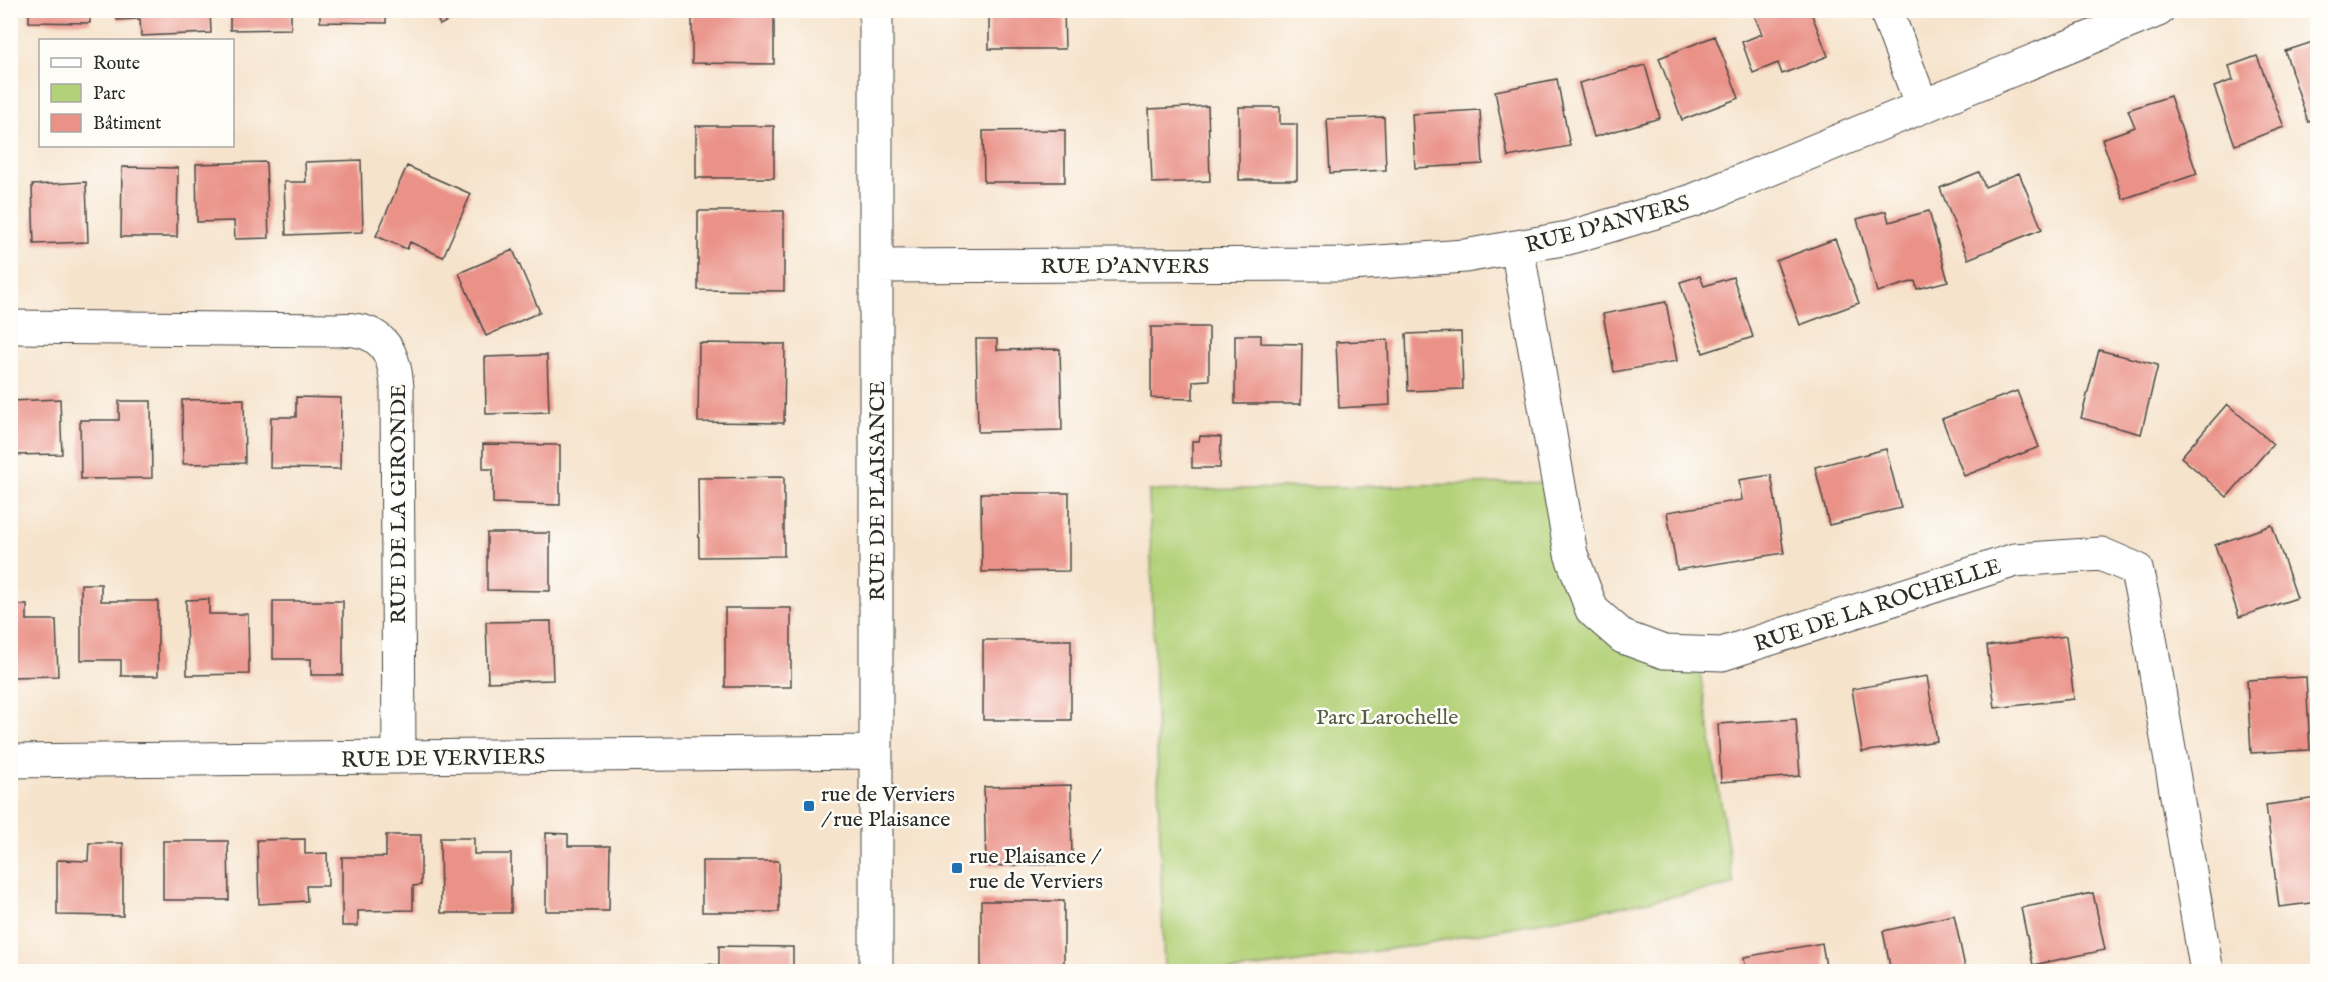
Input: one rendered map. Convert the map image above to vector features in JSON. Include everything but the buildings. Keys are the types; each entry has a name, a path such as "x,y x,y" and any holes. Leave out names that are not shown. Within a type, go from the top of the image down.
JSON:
{"street":[{"name":"RUE DE PLAISANCE","path":"876,10 876,972"},
{"path":"1886,10 1922,106"},
{"name":"RUE D'ANVERS","path":"876,266 1351,264 1465,256 1568,238 1692,201 2158,10"},
{"name":"RUE DE LA ROCHELLE","path":"1516,247 1571,554 1592,610 1623,637 1664,652 1722,654 2015,560 2101,554 2136,569 2146,615 2207,972"},
{"name":"RUE DE LA GIRONDE","path":"10,327 324,330 353,328 371,333 389,350 396,372 398,389 399,757"},
{"name":"RUE DE VERVIERS","path":"10,761 876,752"}],"green space":[{"name":"Parc Larochelle","path":"1558,482 1592,610 1697,653 1734,885 1412,946 1235,971 1164,971 1149,491"}],"place":[{"name":"rue de Verviers / rue Plaisance","path":"809,806"},
{"name":"rue Plaisance / rue de Verviers","path":"957,868"}]}
